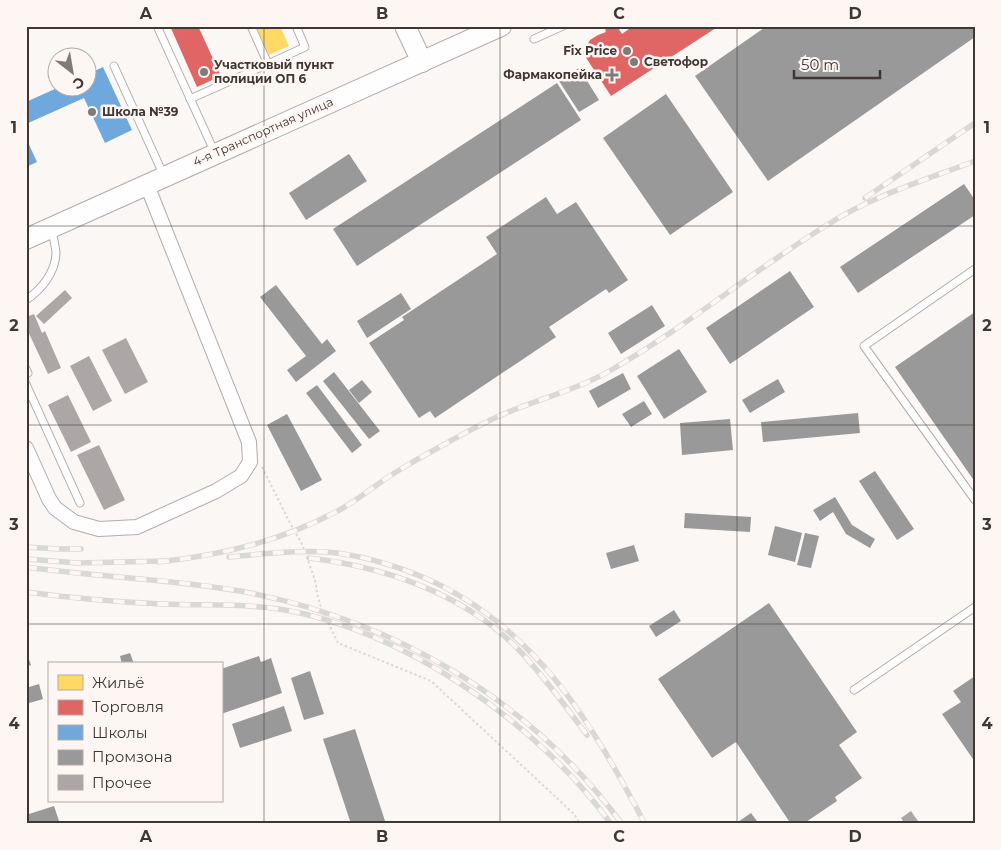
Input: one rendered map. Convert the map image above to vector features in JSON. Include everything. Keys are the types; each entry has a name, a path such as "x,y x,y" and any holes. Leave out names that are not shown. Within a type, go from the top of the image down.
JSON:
{"main road":[{"path":"405,26 422,62"},
{"name":"4-я Транспортная улица","path":"26,239 214,153 422,62 479,31 501,26"}],"street":[{"path":"26,448 49,500 55,508 74,522 99,529 137,527 216,492 241,476 250,462 249,442 155,181"}],"lane":[{"path":"157,26 214,153"},
{"path":"251,26 268,64"},
{"path":"190,99 305,47 296,26"},
{"path":"534,40 563,26"},
{"path":"114,66 155,181"},
{"path":"26,300 39,290 51,274 56,255 51,228"},
{"path":"975,269 864,346 975,500"},
{"path":"26,369 28,373 26,374"},
{"path":"26,384 80,503"},
{"path":"854,690 975,607"}],"path":[{"path":"262,466 302,544 315,580 322,610 338,642 431,681 574,814 580,824"}],"building: Жильё":[{"path":"256,26 280,26 289,46 269,55"}],"building: Торговля":[{"path":"170,26 198,26 221,76 197,87"},
{"path":"610,26 617,26 622,34 633,26 719,26 611,96 583,53 590,40 606,32 605,30"}],"building: Школы":[{"path":"103,67 132,130 105,143 84,98 98,98 98,69"},
{"path":"48,92 48,98 84,98 26,124 26,102"},
{"path":"26,138 37,162 26,167"}],"building: Промзона":[{"path":"767,26 975,26 975,37 768,181 695,76"},
{"path":"579,68 599,100 579,112 559,81"},
{"path":"557,83 581,120 357,266 333,229"},
{"path":"666,94 733,192 670,235 603,138"},
{"path":"349,154 367,181 306,220 289,193"},
{"path":"964,184 975,200 975,215 858,293 840,267"},
{"path":"546,197 557,214 576,202 628,280 609,293 606,289 549,327 556,337 435,418 430,411 419,418 369,343 404,320 402,317 497,254 486,237"},
{"path":"790,271 814,307 730,364 706,328"},
{"path":"276,285 322,344 327,339 336,351 296,382 287,370 306,356 260,297"},
{"path":"401,293 411,309 367,338 357,321"},
{"path":"652,305 665,326 621,354 608,333"},
{"path":"975,312 975,482 895,367"},
{"path":"679,349 707,392 664,419 637,376"},
{"path":"334,372 380,431 369,439 323,381"},
{"path":"623,373 631,389 598,408 589,391"},
{"path":"778,379 785,392 750,413 742,400"},
{"path":"362,380 372,392 359,403 349,390"},
{"path":"317,385 362,445 352,453 306,393"},
{"path":"644,401 652,414 631,427 622,414"},
{"path":"858,413 860,433 763,442 761,422"},
{"path":"287,414 322,480 301,491 267,425"},
{"path":"730,419 733,450 682,455 680,423"},
{"path":"875,471 914,529 897,540 859,481"},
{"path":"835,497 852,525 875,539 870,548 846,534 833,512 820,521 813,510"},
{"path":"685,513 751,517 750,532 684,528"},
{"path":"775,526 802,533 795,562 768,555"},
{"path":"805,533 819,536 811,568 797,565"},
{"path":"634,545 639,561 611,569 606,553"},
{"path":"769,603 857,732 839,745 862,778 835,797 837,801 803,824 791,824 736,742 712,758 658,679"},
{"path":"674,610 681,621 656,637 649,626"},
{"path":"26,651 31,665 26,667"},
{"path":"130,653 133,662 122,662 120,656"},
{"path":"259,656 261,662 271,658 282,693 222,714 222,669"},
{"path":"310,671 324,714 304,720 291,678"},
{"path":"975,676 975,762 942,714 961,702 953,691"},
{"path":"39,684 43,699 26,704 26,688"},
{"path":"284,706 292,731 240,748 232,724"},
{"path":"355,729 386,824 351,824 323,739"},
{"path":"54,806 60,824 26,824 26,815"},
{"path":"751,813 759,824 735,824"}],"building: Прочее":[{"path":"65,290 72,298 44,324 36,316"},
{"path":"34,314 42,333 45,331 61,368 48,374 26,327 26,317"},
{"path":"126,338 148,382 125,394 102,350"},
{"path":"89,356 112,401 93,411 70,366"},
{"path":"68,395 91,442 71,452 48,405"},
{"path":"99,445 125,500 104,510 77,455"},
{"path":"911,811 920,824 905,824 901,818"}],"railway":[{"path":"865,198 975,123"},
{"path":"158,562 207,555 254,544 299,529 321,519 350,504 389,476 479,425 587,382 613,369 667,335 800,242 862,205 975,161"},
{"path":"26,547 81,549"},
{"path":"229,557 302,552 327,552 352,556 377,561 413,573 464,598 499,623 529,650 556,681 581,714 603,749 645,824"},
{"path":"309,558 338,562 394,576 448,598 473,612 496,629 528,659 587,735"},
{"path":"26,559 78,563 164,561"},
{"path":"26,567 240,591 296,604 351,622 403,644 454,671 501,703 545,739 585,779 622,824"},
{"path":"26,592 128,602 250,606 279,609 326,620 373,637 419,659 464,686 507,717 546,751 581,787 611,824"}],"place":[{"name":"Fix Price","path":"627,51"},
{"name":"Светофор","path":"634,62"},
{"name":"Участковый пункт полиции ОП 6","path":"204,72"},
{"name":"Фармакопейка","path":"612,75"},
{"name":"Школа №39","path":"92,112"}]}
